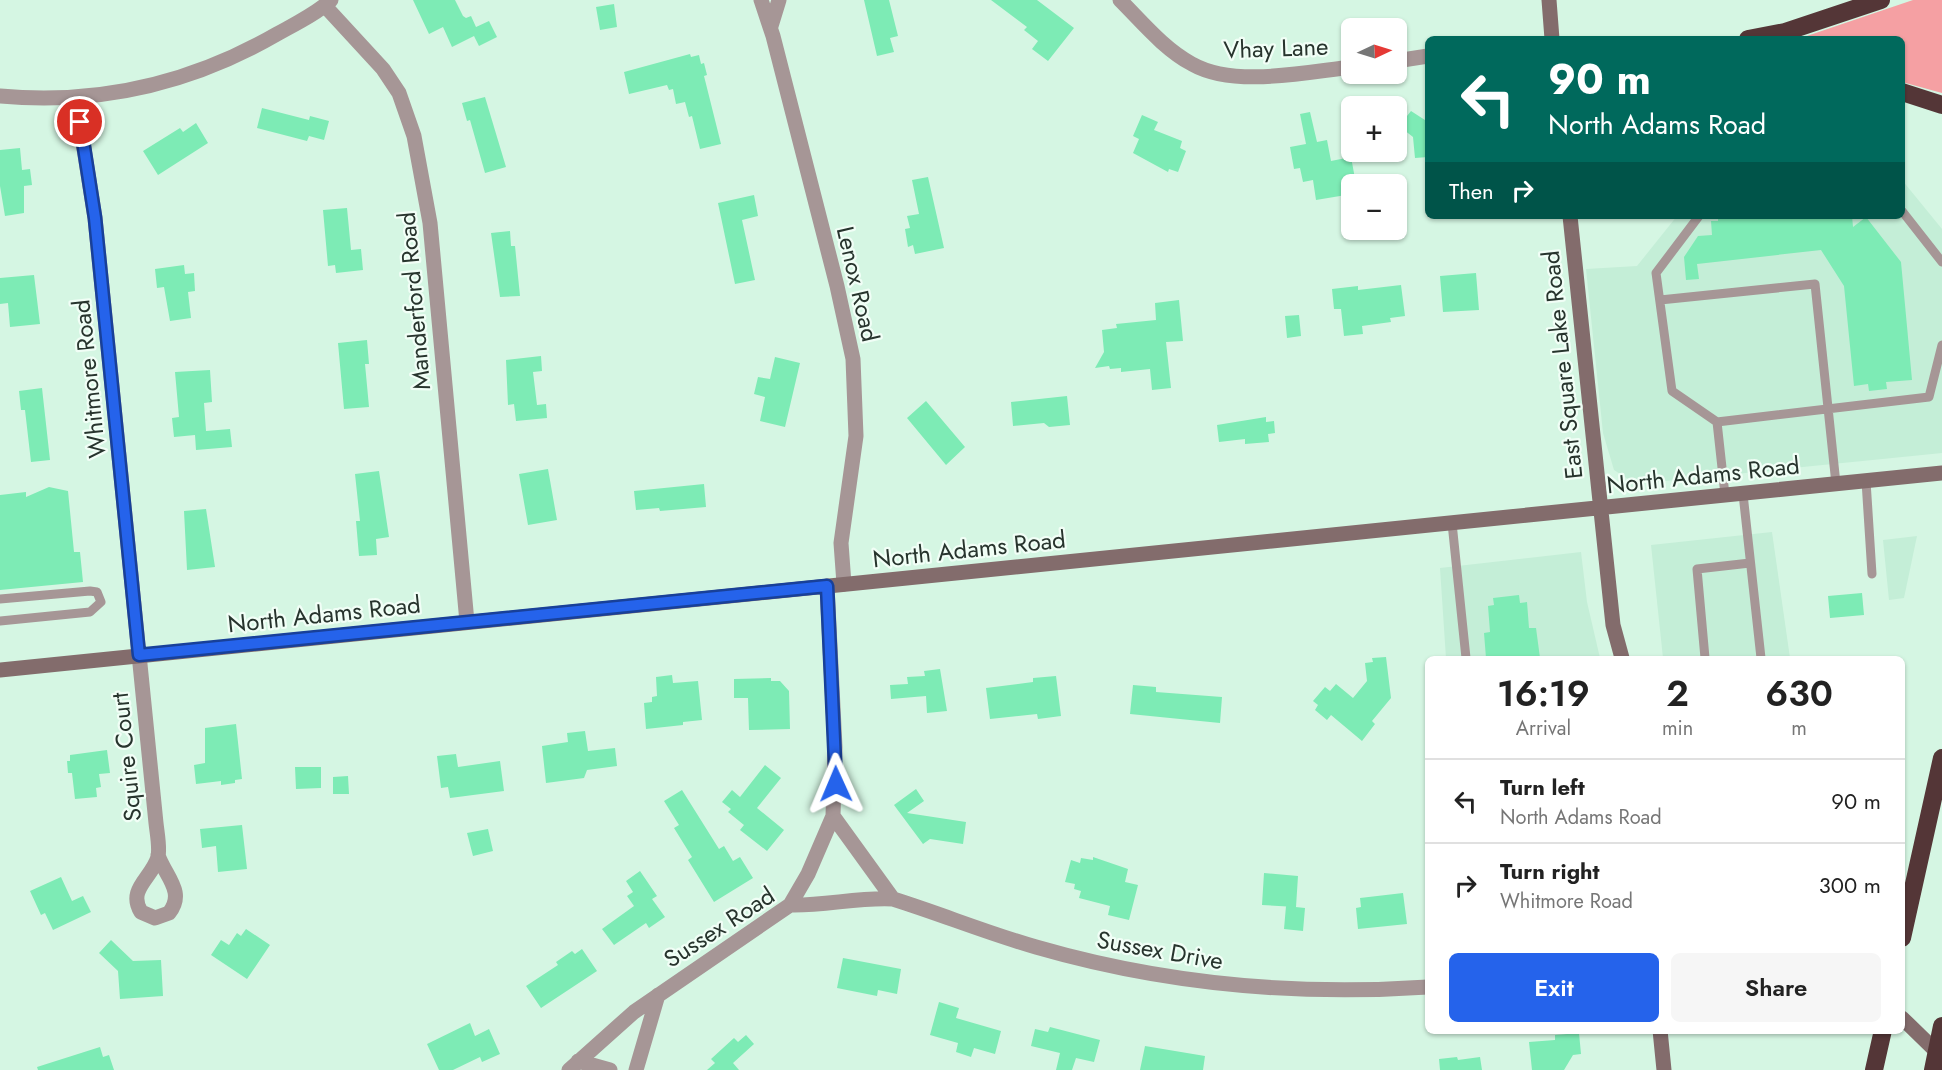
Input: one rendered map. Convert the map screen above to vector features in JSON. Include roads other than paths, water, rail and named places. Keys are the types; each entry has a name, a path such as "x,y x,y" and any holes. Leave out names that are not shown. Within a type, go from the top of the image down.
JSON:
{"highway":[{"path":"1764,36 1785,32 1881,0"},
{"path":"1905,93 1942,105"},
{"path":"1905,924 1942,758"},
{"path":"1933,1070 1942,1026"},
{"path":"1874,1070 1881,1034"}],"street":[{"name":"Lenox Road","path":"761,0 771,26 837,286 853,359 856,436 842,543 844,584"},
{"path":"771,26 779,0"},
{"name":"Vhay Lane","path":"1120,0 1178,55 1204,70 1232,76 1341,68"},
{"path":"1549,0 1552,36"},
{"path":"0,96 76,98 146,87 208,67 256,46 328,3"},
{"name":"Manderford Road","path":"328,3 383,69 399,93 414,136 430,223 466,622"},
{"path":"1407,59 1425,56"},
{"name":"Whitmore Road","path":"76,98 95,218 139,655"},
{"name":"East Square Lake Road","path":"1570,219 1613,625 1621,656"},
{"name":"North Adams Road","path":"0,670 1942,474"},
{"path":"790,905 808,874 833,816 835,747 827,586"},
{"name":"Squire Court","path":"139,655 158,855"},
{"path":"833,816 893,899"},
{"name":"Sussex Road","path":"573,1066 608,1033 658,994 790,905 814,906 868,898 893,899"},
{"name":"Sussex Drive","path":"893,899 1061,954 1207,983 1273,989 1425,987"},
{"path":"636,1070 658,994"},
{"path":"1905,1021 1942,1057"},
{"path":"1660,1034 1664,1070"},
{"path":"573,1066 610,1070"}],"lane":[{"path":"1905,215 1942,262"},
{"path":"1697,219 1656,273 1672,391 1717,422 1929,397 1942,345"},
{"path":"1660,300 1815,284 1836,484"},
{"path":"1717,422 1725,495"},
{"path":"1866,481 1872,574"},
{"path":"1743,494 1761,656"},
{"path":"1452,523 1466,656"},
{"path":"1705,656 1697,568 1750,563"},
{"path":"0,599 90,591 101,596 101,602 90,612 0,621"}]}
